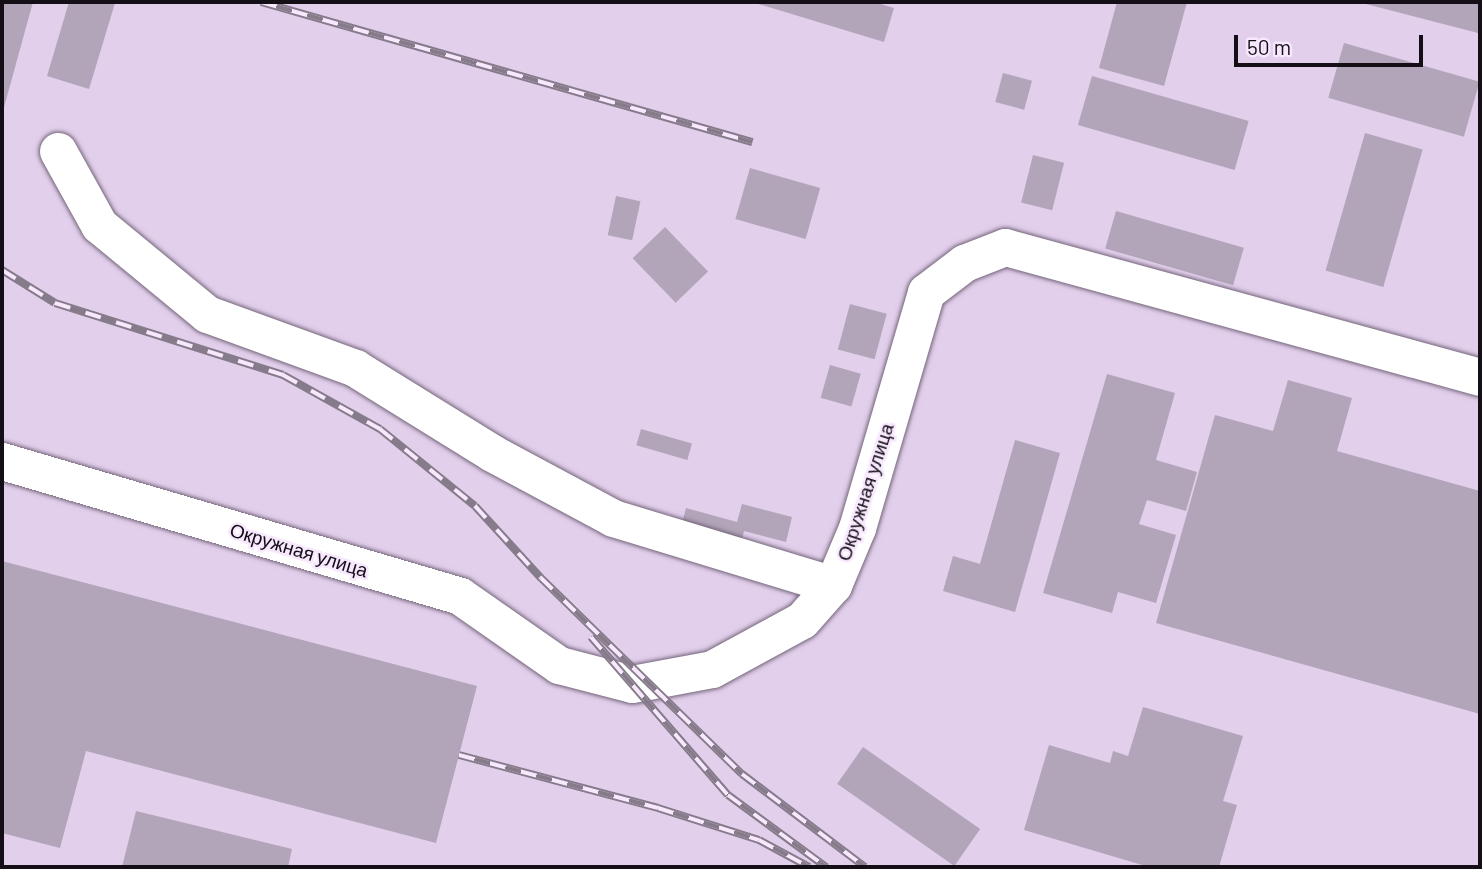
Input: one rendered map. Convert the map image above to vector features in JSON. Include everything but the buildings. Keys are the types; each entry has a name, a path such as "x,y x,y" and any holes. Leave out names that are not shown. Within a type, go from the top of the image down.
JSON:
{"street":[{"path":"58,152 99,225 207,314 355,369 492,453 614,518 833,586"},
{"name":"Окружная улица","path":"2,461 460,596 559,665 632,684 712,669 802,620 833,586 857,528 926,292 964,263 1005,247 1480,377"}],"shaded area":[{"path":"2,2 1480,2 1480,867 2,867"}],"railway":[{"path":"261,2 752,142"},
{"path":"2,270 55,303 283,375 380,429 475,506 541,578 742,774 865,867"},
{"path":"591,637 728,795 826,867"},
{"path":"459,755 658,808 759,840 809,867"}]}
